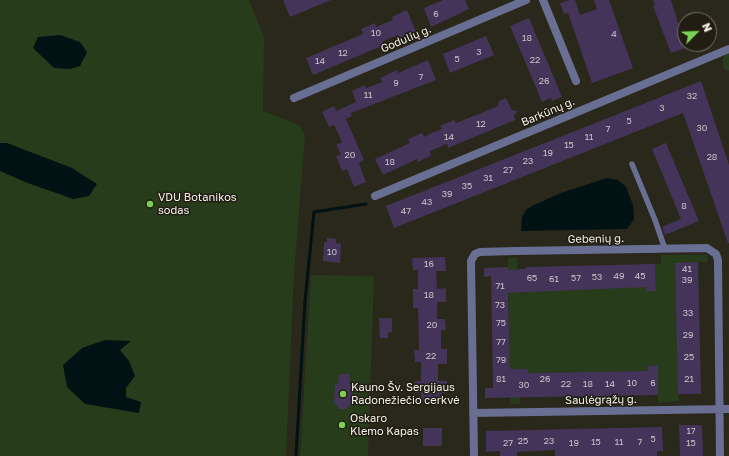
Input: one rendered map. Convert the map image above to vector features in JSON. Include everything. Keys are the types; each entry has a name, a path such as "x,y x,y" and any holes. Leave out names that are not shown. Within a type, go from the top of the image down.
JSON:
{"street":[{"name":"Godulių g.","path":"294,98 526,0"},
{"path":"543,0 576,81"},
{"name":"Barkūnų g.","path":"375,196 729,49"},
{"name":"Gebenių g.","path":"474,456 472,261 475,254 480,252 707,248 716,254 720,456"},
{"name":"Saulėgrąžų g.","path":"473,413 729,409"}],"lane":[{"path":"632,164 665,249"}],"green space":[{"name":"VDU Botanikos sodas","path":"0,0 249,0 264,37 263,111 299,125 305,135 294,274 286,456 0,456"},
{"path":"729,52 728,71 724,69 722,58"},
{"path":"661,255 707,255 708,262 675,263 679,401 658,403 657,365 648,366 648,371 528,373 528,369 519,369 520,404 510,404 508,258 517,258 518,293 527,293 527,286 646,287 646,291 656,291 655,264 661,264"},
{"path":"311,275 374,276 368,456 300,456"}],"shaded area":[{"path":"60,35 80,42 87,52 80,66 70,69 54,68 33,48 38,37"},
{"path":"0,143 7,143 72,168 97,184 89,196 73,199 25,182 0,171"},
{"path":"607,178 618,180 626,187 633,205 634,219 627,229 521,231 522,217 526,210 532,206 561,193"},
{"path":"105,340 131,341 120,350 129,361 135,376 126,388 126,397 141,402 139,413 85,404 67,387 63,365 82,348"}],"building":[{"path":"283,0 331,0 290,17"},
{"path":"443,0 465,0 469,9 431,27 424,8"},
{"path":"575,0 580,15 597,9 594,0 609,0 633,68 592,83 568,13 564,14 560,3"},
{"path":"653,0 671,0 677,19 677,51 671,53 653,6 655,5"},
{"path":"407,10 416,32 399,39 398,35 383,41 384,45 313,75 306,58 363,34 361,29 375,23 376,27 393,20 392,17"},
{"path":"529,18 562,97 552,101 551,98 542,102 510,26"},
{"path":"486,36 494,55 450,73 443,54"},
{"path":"428,60 436,80 351,113 352,116 346,119 364,160 359,163 366,182 354,187 347,169 342,171 336,156 341,155 336,145 342,142 334,125 329,127 322,112 334,106 336,111 356,102 352,91 365,85 366,88 382,82 380,78 397,70 398,73"},
{"path":"701,81 729,165 729,243 683,113 394,228 386,206"},
{"path":"506,98 512,110 518,111 514,115 515,120 448,148 447,144 430,151 431,156 418,162 417,159 383,175 375,159 410,143 408,139 422,133 424,137 442,129 440,126 454,120 456,123 479,114 498,106 499,101"},
{"path":"666,143 699,221 665,235 662,227 681,219 652,149"},
{"path":"327,238 336,239 336,243 341,244 340,263 323,261 324,242 327,242"},
{"path":"445,257 446,271 436,271 437,289 446,288 446,302 437,302 437,319 445,319 446,330 441,330 441,349 447,349 447,364 438,364 438,381 447,381 448,393 442,393 442,401 421,402 421,393 415,393 415,381 421,381 421,362 415,362 414,350 419,350 418,308 413,308 413,289 418,289 418,270 413,270 412,258"},
{"path":"698,262 701,394 678,394 675,263"},
{"path":"655,264 656,291 646,291 646,287 508,293 510,369 528,369 528,373 648,371 647,366 658,365 658,395 485,398 485,388 493,388 491,276 484,277 484,268 508,267 508,270 526,269 526,267"},
{"path":"379,318 392,318 392,332 388,333 388,338 380,338"},
{"name":"Kauno Šv. Sergijaus Radonežiečio cerkvė","path":"339,374 350,374 349,384 353,385 352,404 345,409 339,409 334,402 335,384 338,384"},
{"path":"679,425 702,425 703,456 680,456"},
{"path":"662,427 663,451 657,451 657,456 555,456 555,450 517,452 517,456 500,456 500,451 486,452 486,431"},
{"path":"423,428 442,428 442,446 423,446"}],"waterway":[{"path":"296,456 305,301 314,212 366,204"}],"place":[{"name":"VDU Botanikos sodas","path":"150,204"},
{"name":"Kauno Šv. Sergijaus Radonežiečio cerkvė","path":"343,394"},
{"name":"Oskaro Klemo Kapas","path":"342,425"}]}
